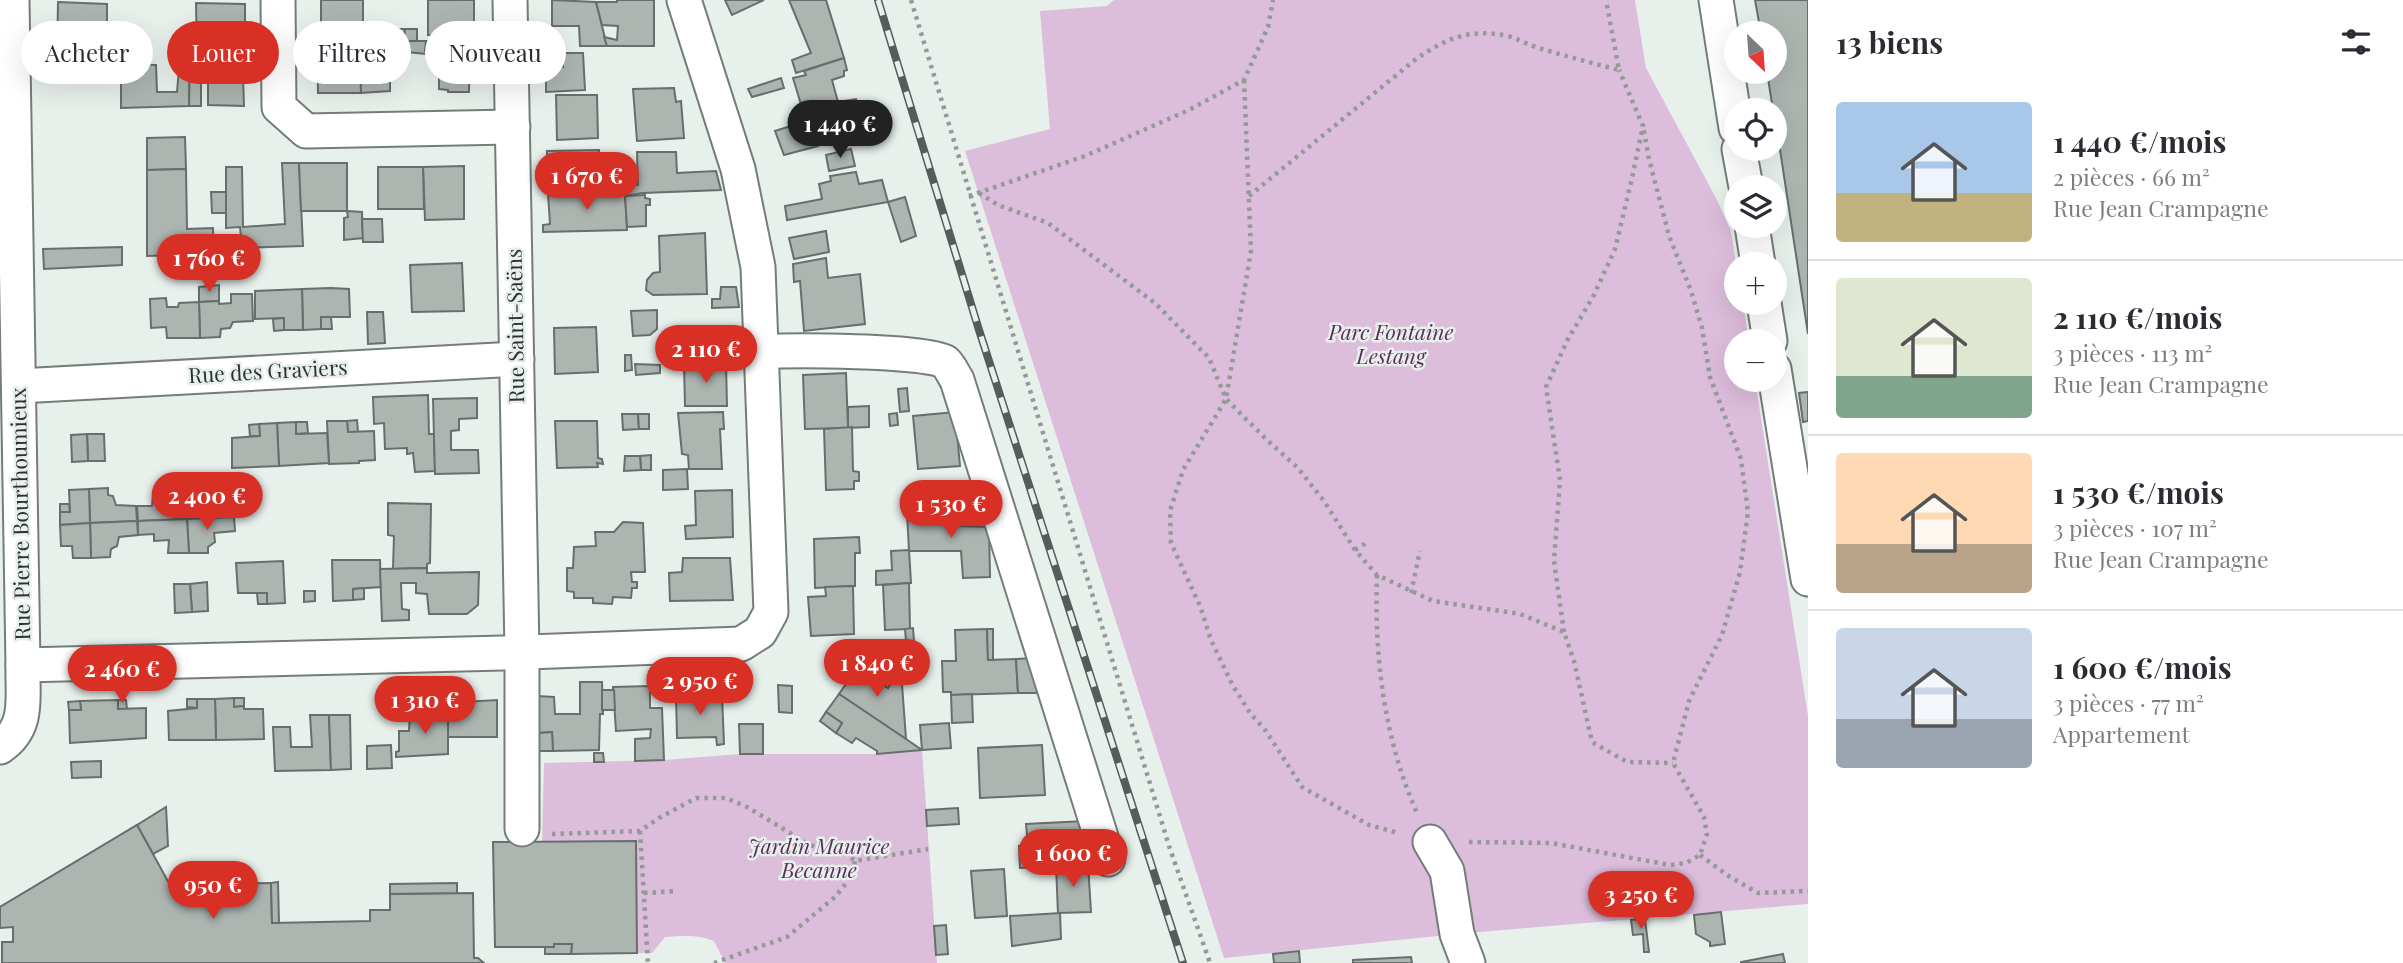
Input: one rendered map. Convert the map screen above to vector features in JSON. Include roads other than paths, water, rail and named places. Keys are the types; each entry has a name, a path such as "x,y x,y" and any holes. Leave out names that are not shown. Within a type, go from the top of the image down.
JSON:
{"street":[{"name":"Rue Pierre Bourthoumieux","path":"0,747 19,729 22,717 23,665 12,0"},
{"path":"278,0 279,107 306,131 513,127"},
{"name":"Rue Saint-Saëns","path":"510,0 522,652 532,832"},
{"path":"23,665 741,644 761,632 772,612 758,267 738,169 684,0"},
{"path":"1716,0 1731,98"},
{"path":"761,352 790,350 923,356 946,362 957,380 1108,859"},
{"name":"Rue des Graviers","path":"19,386 517,359"},
{"path":"1778,392 1808,579"},
{"path":"1430,842 1447,872 1463,949"}],"railway":[{"path":"878,0 979,330 1183,963"}],"park label":[{"name":"Parc Fontaine Lestang","path":"1391,345"},
{"name":"Jardin Maurice Becanne","path":"819,859"}]}
